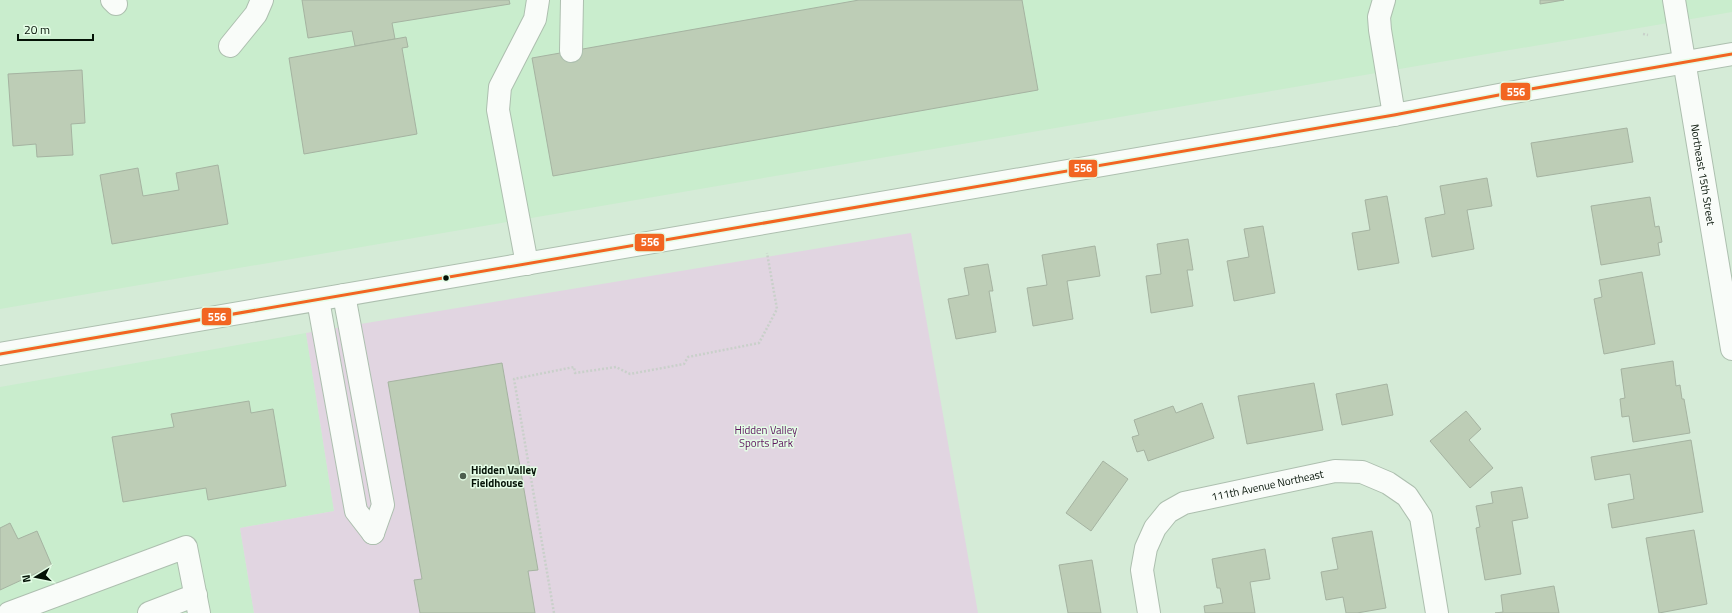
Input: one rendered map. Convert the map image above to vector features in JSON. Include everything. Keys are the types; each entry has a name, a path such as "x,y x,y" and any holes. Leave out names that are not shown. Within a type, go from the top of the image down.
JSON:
{"main road":[{"path":"230,46 256,14 262,0"},
{"path":"527,264 498,110 500,87 535,19 538,0"},
{"path":"571,51 572,0"},
{"path":"1384,0 1380,17 1380,30 1394,116"},
{"name":"Northeast 15th Street","path":"1674,0 1732,349"},
{"path":"0,354 1394,116 1525,90 1732,54"},
{"path":"318,300 356,511 374,533 383,504 344,296"},
{"name":"111th Avenue Northeast","path":"1149,613 1142,570 1146,548 1155,528 1168,512 1184,503 1335,471 1362,472 1388,483 1407,496 1421,517 1437,613"},
{"path":"9,613 186,547 197,604 149,613"}],"path":[{"path":"1643,34 1648,36"},
{"path":"554,613 514,378 574,367 575,373 616,367 630,374 684,364 688,356 759,343 777,309 767,253"}],"shaded area":[{"path":"0,0 1732,0 1732,12 0,309"},
{"path":"306,333 334,511 240,528 254,613 0,613 0,387"}],"green space":[{"name":"Hidden Valley Sports Park","path":"911,233 978,613 254,613 240,528 334,511 306,333"}],"building":[{"path":"302,0 509,0 510,4 392,23 395,39 355,46 352,31 308,38"},
{"path":"859,0 1022,0 1038,90 553,176 532,58"},
{"path":"1540,0 1564,0 1540,4"},
{"path":"406,37 408,47 402,48 417,134 304,154 289,58"},
{"path":"82,70 85,123 71,124 73,155 37,157 36,144 13,146 8,74"},
{"path":"1627,128 1633,162 1537,177 1531,143"},
{"path":"218,165 228,224 112,244 100,175 138,168 143,196 179,190 176,173"},
{"path":"1487,178 1492,206 1467,210 1474,249 1432,257 1425,218 1445,214 1440,186"},
{"path":"1387,196 1399,263 1358,270 1352,233 1370,230 1365,200"},
{"path":"1650,197 1655,227 1659,226 1662,242 1658,243 1660,255 1601,265 1591,206"},
{"path":"1263,226 1275,293 1234,301 1227,261 1249,257 1244,229"},
{"path":"1188,239 1193,270 1187,270 1193,306 1151,313 1146,276 1161,274 1157,244"},
{"path":"1095,246 1100,276 1067,281 1073,319 1033,326 1027,288 1047,285 1042,255"},
{"path":"988,264 993,291 989,291 996,332 956,339 948,299 969,295 964,268"},
{"path":"1642,272 1655,344 1604,354 1594,299 1602,297 1599,280"},
{"path":"1673,361 1676,386 1680,385 1690,433 1633,442 1629,416 1622,417 1620,399 1625,398 1621,369"},
{"name":"Hidden Valley Fieldhouse","path":"502,363 538,570 528,571 535,613 420,613 414,580 422,579 388,382"},
{"path":"1314,383 1323,430 1247,444 1238,396"},
{"path":"1387,384 1393,415 1342,425 1336,394"},
{"path":"249,401 251,413 273,409 286,486 208,500 206,488 123,502 112,437 174,427 171,414"},
{"path":"1202,403 1214,438 1148,461 1144,450 1137,452 1132,437 1139,435 1134,420 1173,406 1176,413"},
{"path":"1466,411 1481,429 1469,440 1493,468 1470,488 1430,441"},
{"path":"1691,440 1703,512 1612,528 1608,504 1634,499 1630,474 1595,480 1591,457"},
{"path":"1103,461 1128,479 1091,531 1066,513"},
{"path":"1522,487 1528,518 1512,521 1521,574 1485,580 1476,528 1480,527 1476,506 1493,503 1491,492"},
{"path":"10,523 18,539 37,531 52,566 0,590 0,528"},
{"path":"1694,530 1707,604 1659,613 1646,538"},
{"path":"1372,531 1386,608 1357,613 1346,613 1343,597 1326,600 1321,572 1338,569 1332,538"},
{"path":"1265,549 1270,579 1250,582 1255,613 1205,613 1204,606 1223,603 1220,588 1217,588 1212,559"},
{"path":"1092,560 1101,613 1068,613 1059,565"},
{"path":"1554,586 1559,613 1495,613 1503,612 1501,595"}],"transit line":[{"name":"556","path":"0,354 1394,115 1525,90 1732,54"}],"place":[{"name":"Hidden Valley Fieldhouse","path":"463,476"}]}
